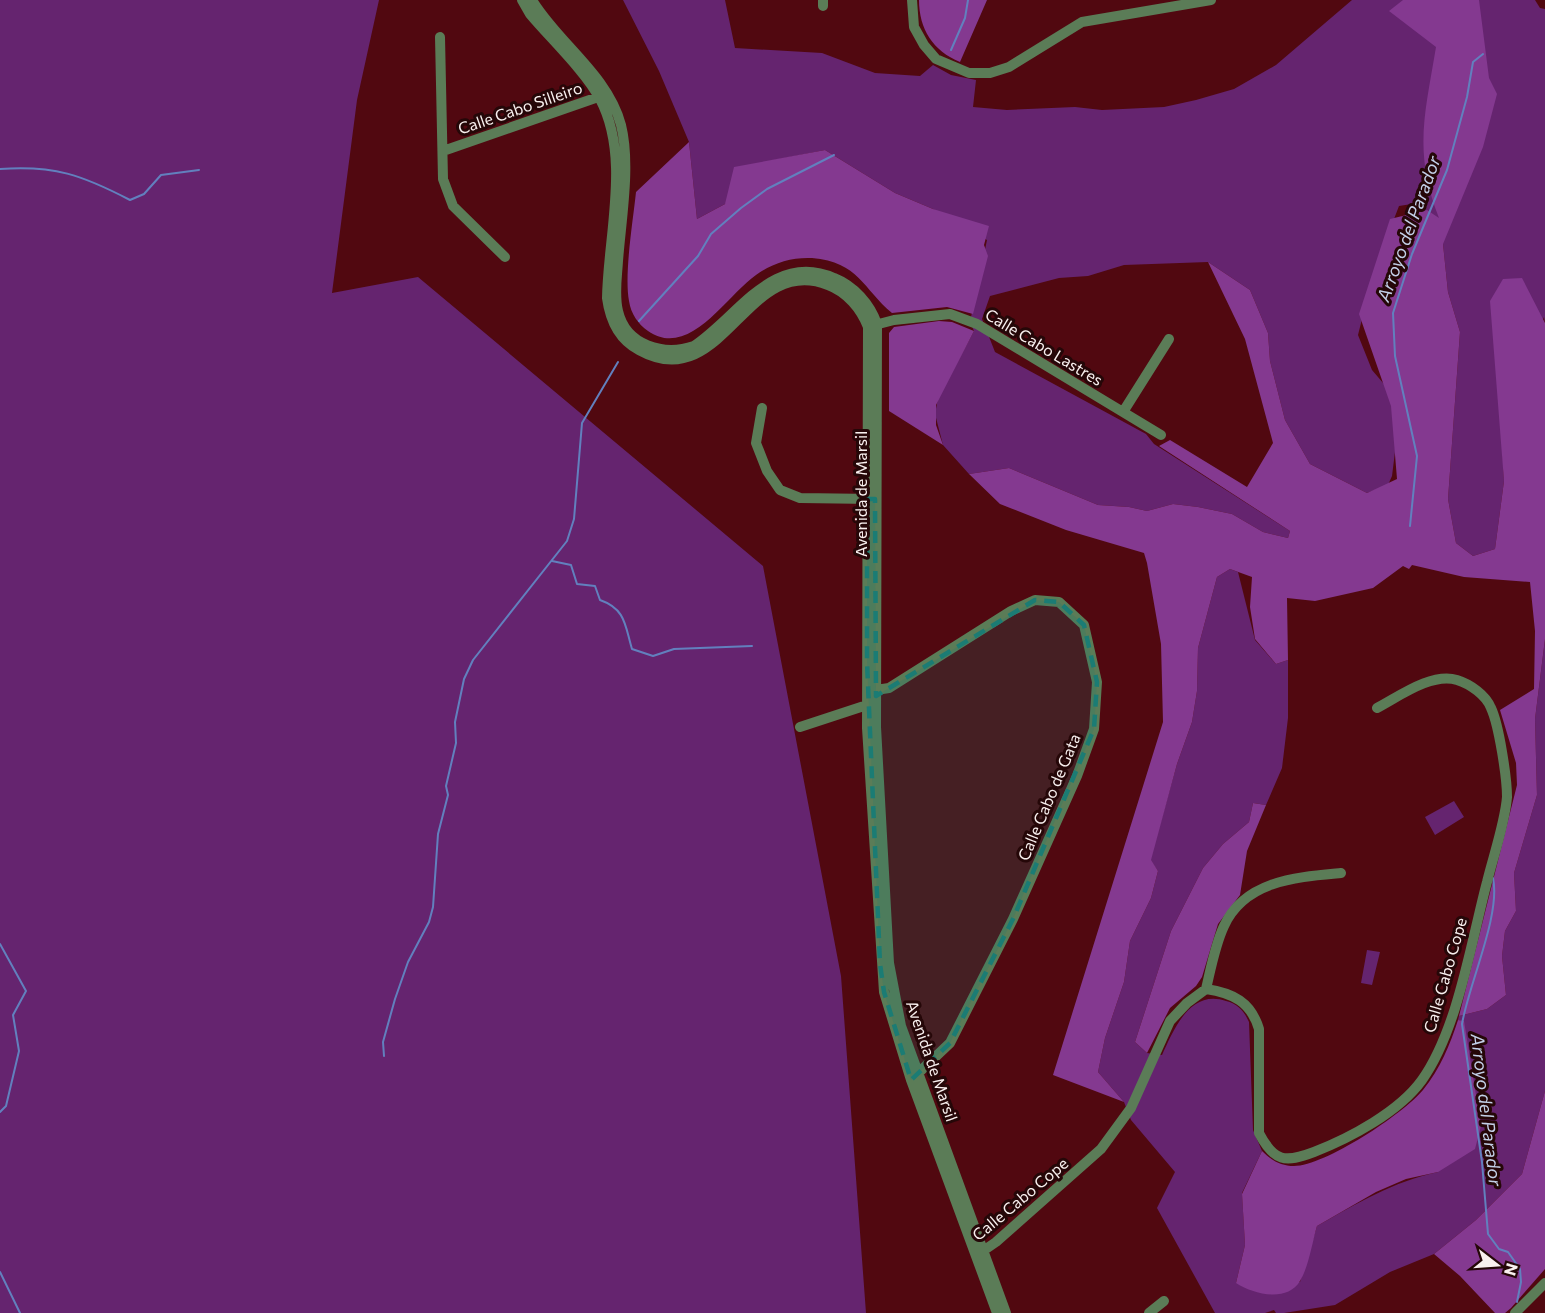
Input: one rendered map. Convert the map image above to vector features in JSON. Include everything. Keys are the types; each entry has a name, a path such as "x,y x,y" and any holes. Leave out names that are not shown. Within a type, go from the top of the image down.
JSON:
{"street":[{"path":"522,0 530,14 603,95"},
{"path":"532,0 603,95 612,127 615,144 607,298 614,326 628,343 658,358 685,359 710,346 762,296 779,285 809,280 827,285 845,295 872,326"},
{"path":"912,0 914,27 924,45 936,59 969,73 990,73 1009,67 1082,22 1211,0"},
{"path":"440,37 443,179 453,206 505,257"},
{"name":"Calle Cabo Silleiro","path":"443,151 603,95"},
{"name":"Calle Cabo Lastres","path":"872,326 950,314 978,324 1161,435"},
{"name":"Avenida de Marsil","path":"872,326 867,705 880,964 884,993 1006,1313"},
{"path":"1123,412 1169,339"},
{"path":"762,408 756,443 767,471 780,490 800,498 871,499"},
{"name":"Avenida de Marsil","path":"871,499 876,690 889,963 901,1026 915,1077"},
{"name":"Calle Cabo de Gata","path":"876,690 889,688 1011,611 1035,600 1059,602 1084,625 1097,682 1094,729 1077,776 1013,919 950,1043 915,1077"},
{"name":"Calle Cabo Cope","path":"981,1252 1101,1149 1131,1108 1170,1021 1186,1003 1206,989 1224,992 1241,999 1256,1020 1259,1029 1259,1133 1266,1147 1277,1156 1292,1160 1330,1146 1376,1123 1422,1081 1448,1032 1494,853 1507,798 1503,763 1491,707 1475,689 1456,680 1445,678 1429,682 1377,708"},
{"path":"800,727 867,705"},
{"path":"1206,989 1224,925 1235,908 1263,887 1292,877 1341,873"},
{"name":"Avenida de Marsil","path":"981,1252 997,1313"},
{"path":"1515,1313 1545,1283"},
{"path":"1149,1313 1164,1300"}],"highlighted area":[{"path":"867,499 875,499 876,696 1035,600 1059,602 1084,625 1097,682 1094,729 1013,919 950,1043 911,1080 884,992 880,964 867,662"}],"shaded area":[{"path":"0,0 379,0 357,100 332,293 418,277 763,566 841,976 866,1313 0,1313"},
{"path":"623,0 725,0 735,48 822,53 875,73 920,76 933,65 951,75 976,80 973,107 1007,110 1075,107 1102,110 1164,107 1234,89 1276,65 1352,0 1535,0 1540,8 1545,9 1545,323 1544,317 1501,421 1504,481 1495,549 1473,556 1456,543 1448,499 1460,332 1448,292 1443,244 1418,203 1399,206 1374,271 1358,335 1372,370 1401,404 1392,476 1388,485 1367,493 1310,464 1285,420 1270,361 1268,333 1250,290 1208,262 1124,265 1088,276 1059,278 990,296 982,319 995,352 1146,434 1154,444 1290,531 1288,538 1263,532 1232,514 1198,507 1173,504 1147,511 1098,505 1009,468 969,474 943,445 935,414 938,398 974,331 970,322 987,240 933,209 895,193 825,150 770,161 725,204 697,219 689,142 659,71"},
{"path":"919,0 987,0 960,62 942,52 929,38 922,20"},
{"path":"1403,0 1479,0 1489,78 1497,94 1483,147 1443,244 1448,292 1460,332 1448,499 1456,543 1473,556 1495,549 1504,481 1490,301 1503,279 1522,278 1545,323 1545,639 1535,719 1537,795 1514,873 1516,911 1505,931 1502,956 1506,995 1487,1009 1459,1016 1517,785 1516,763 1500,710 1534,689 1535,631 1530,582 1464,577 1412,565 1409,569 1403,566 1373,588 1315,601 1287,598 1288,660 1276,664 1255,639 1250,607 1252,577 1230,569 1217,577 1198,648 1197,691 1192,722 1177,764 1151,860 1158,871 1151,898 1130,941 1124,982 1105,1038 1098,1072 1124,1102 1053,1075 1163,722 1161,644 1147,563 1144,553 1066,530 1000,504 969,474 1009,468 1098,505 1147,511 1173,504 1198,507 1232,514 1263,532 1288,538 1290,531 1159,446 1170,440 1247,487 1273,443 1245,339 1208,262 1250,290 1268,333 1270,361 1285,420 1310,464 1367,493 1397,479 1391,406 1359,314 1390,219 1427,210 1439,218 1426,173 1424,153 1425,113 1436,47 1389,11"},
{"path":"689,142 697,219 725,204 734,167 825,150 895,193 933,209 989,226 984,245 988,256 973,314 947,307 892,313 850,271 828,261 805,258 783,262 762,271 693,331 678,337 663,338 648,331 633,314 628,290 628,262 636,192"},
{"path":"939,321 952,322 974,331 936,405 936,425 943,445 889,411 889,333 894,327"},
{"path":"1230,569 1238,572 1255,640 1276,664 1288,660 1288,718 1282,768 1266,805 1253,803 1249,822 1223,844 1203,868 1171,931 1135,1042 1147,1053 1162,1055 1185,1014 1202,1001 1213,999 1234,1004 1243,1011 1249,1022 1253,1130 1262,1151 1242,1193 1245,1245 1236,1283 1300,1282 1317,1226 1390,1187 1438,1172 1464,1022 1458,1020 1459,1016 1487,1009 1506,995 1502,956 1505,931 1516,911 1514,873 1537,795 1535,719 1545,639 1545,1091 1522,1174 1476,1220 1434,1254 1390,1272 1335,1305 1284,1313 1276,1313 1274,1310 1265,1313 1215,1313 1157,1208 1175,1172 1131,1120 1124,1102 1098,1072 1105,1038 1124,982 1130,941 1151,898 1158,871 1150,860 1177,764 1192,722 1197,691 1198,648 1217,577"},
{"path":"1454,801 1464,817 1435,835 1425,817"},
{"path":"1253,803 1266,805 1247,851 1240,895 1218,924 1202,977 1196,986 1170,1008 1147,1053 1135,1042 1171,931 1203,868 1223,844 1249,822"},
{"path":"1367,950 1380,952 1372,985 1361,983"},
{"path":"1458,1020 1464,1021 1481,1126 1475,1149 1438,1172 1406,1179 1376,1192 1317,1226 1303,1275 1294,1288 1287,1292 1260,1293 1236,1283 1245,1245 1242,1194 1262,1151 1281,1164 1294,1166 1308,1164 1343,1148 1382,1125 1413,1100 1435,1074 1452,1039"},
{"path":"1545,1091 1545,1269 1511,1308 1505,1313 1495,1313 1460,1276 1434,1254 1476,1220 1522,1174"}],"waterway":[{"path":"951,50 965,18 968,0"},
{"name":"Arroyo del Parador","path":"1410,526 1417,456 1395,356 1393,313 1412,254 1447,170 1467,97 1473,62 1483,54"},
{"path":"639,321 698,256 711,234 741,208 767,189 834,155"},
{"path":"0,169 52,170 82,178 130,200 144,194 161,175 199,170"},
{"path":"384,1056 383,1042 395,999 408,962 429,922 433,907 438,834 448,795 446,786 456,743 455,722 464,679 473,660 567,541 574,519 582,423 618,362"},
{"path":"552,561 571,565 577,584 595,586 600,600 620,613 632,649 653,656 674,649 752,646"},
{"name":"Arroyo del Parador","path":"1493,878 1493,911 1489,930 1462,1024 1482,1162 1488,1234 1499,1249 1508,1252 1520,1269 1521,1282 1517,1302"},
{"path":"0,944 26,991 13,1015 19,1051 6,1106 0,1112"},
{"path":"0,1272 20,1313"}]}
